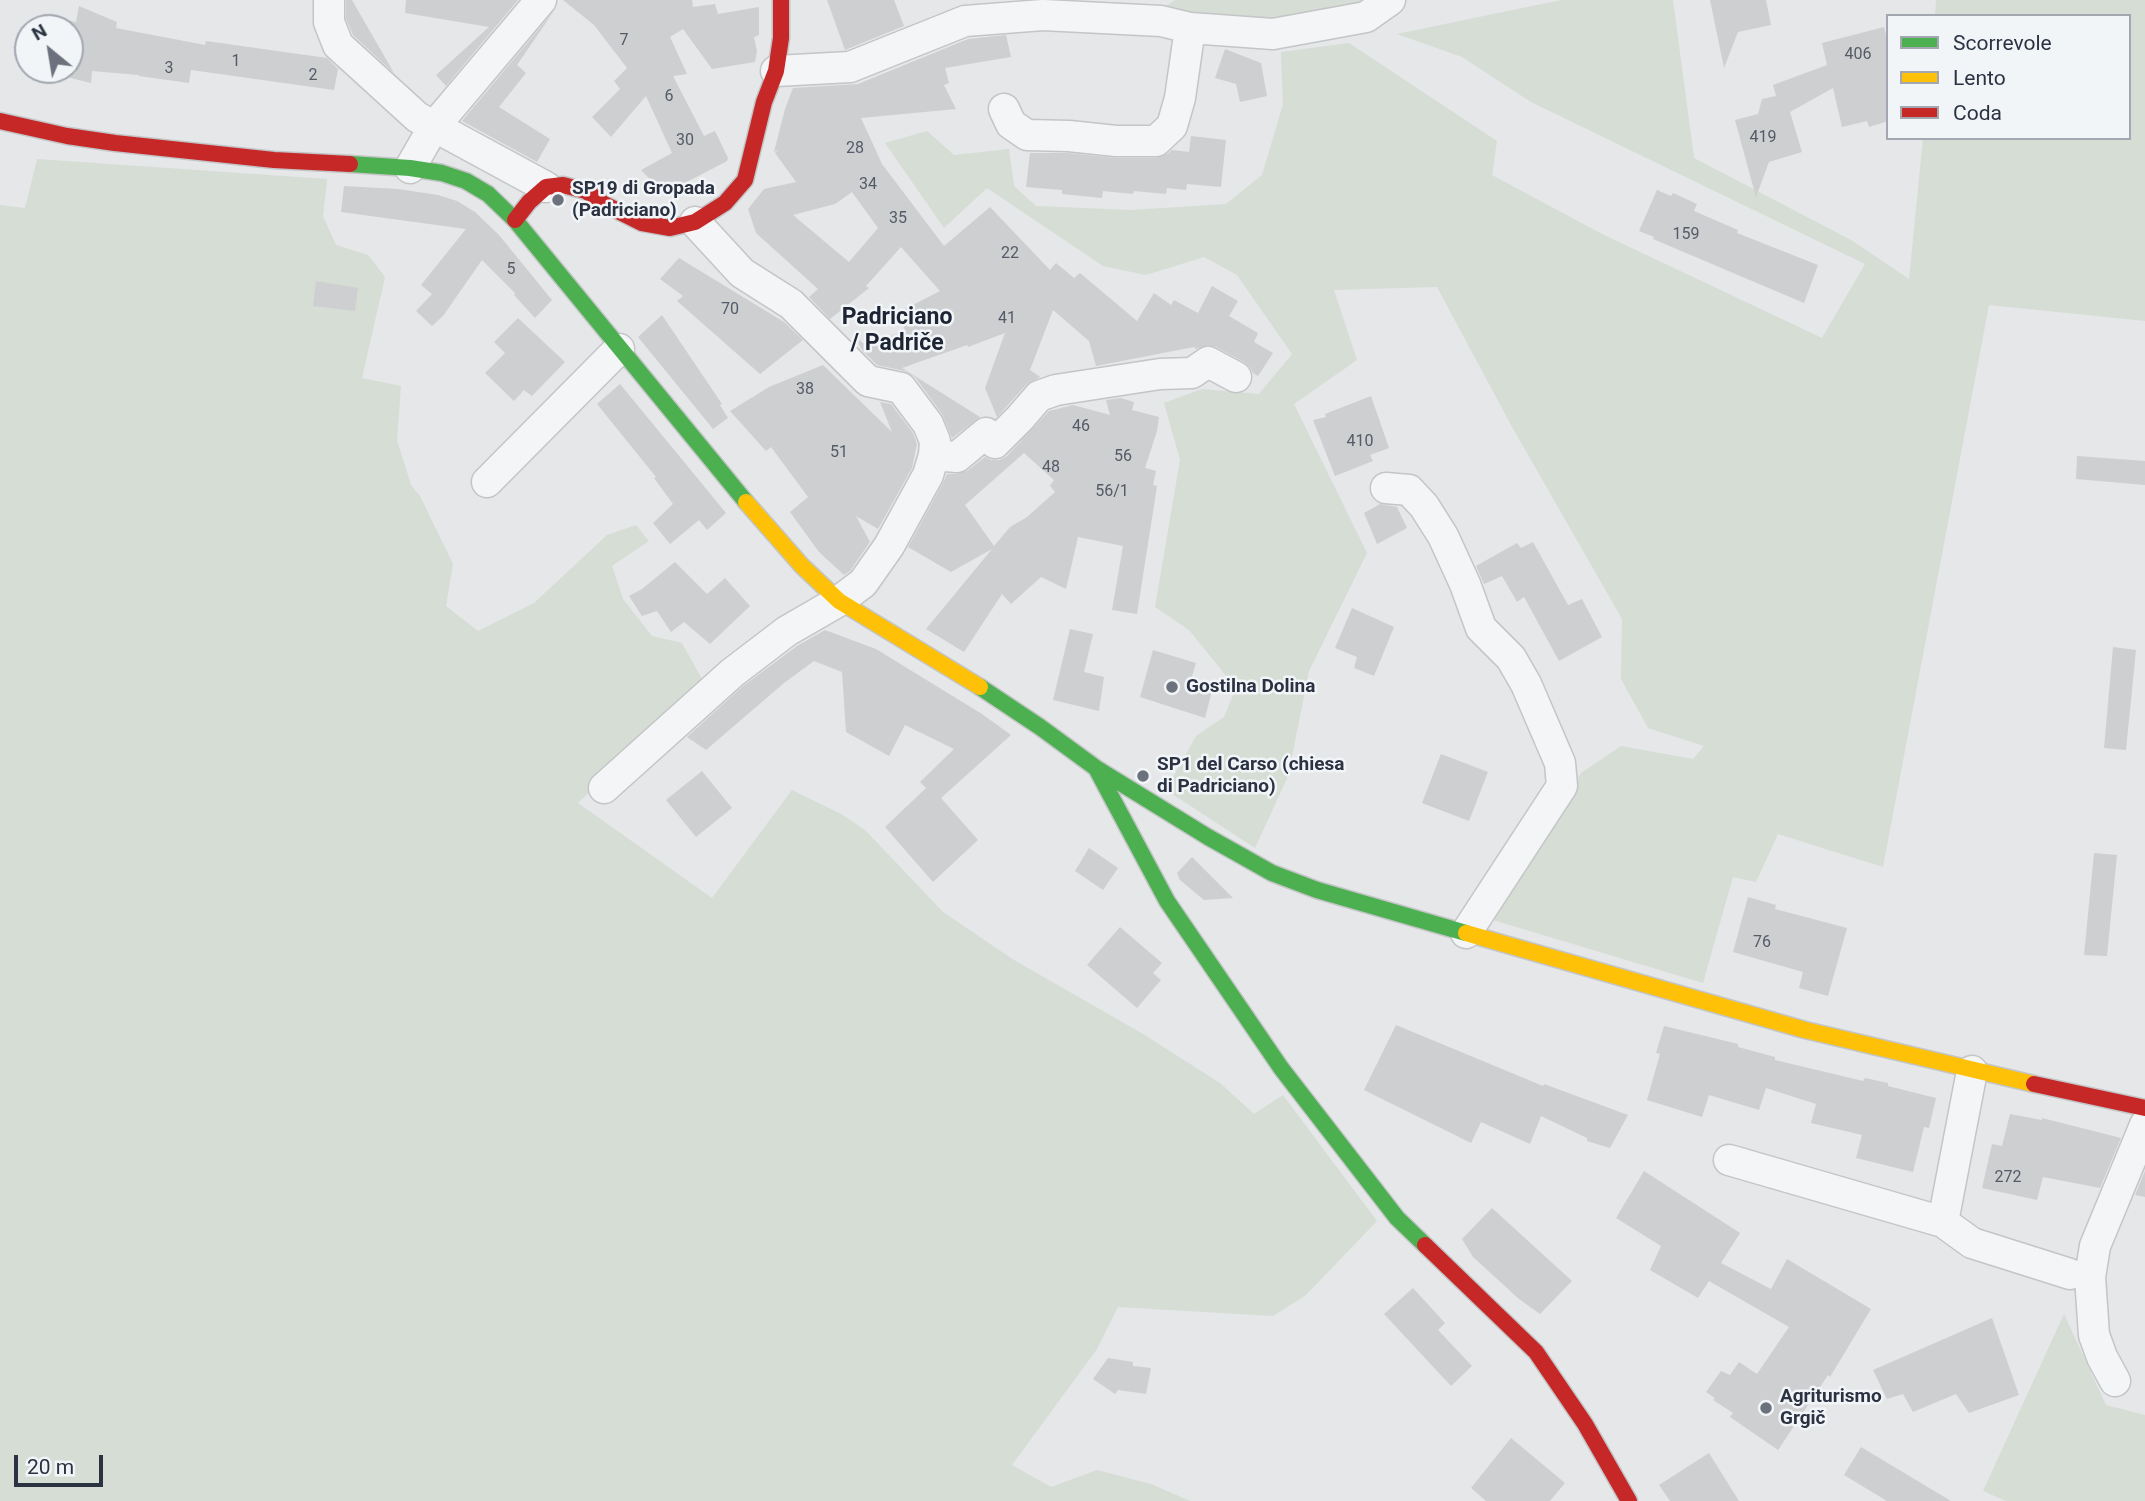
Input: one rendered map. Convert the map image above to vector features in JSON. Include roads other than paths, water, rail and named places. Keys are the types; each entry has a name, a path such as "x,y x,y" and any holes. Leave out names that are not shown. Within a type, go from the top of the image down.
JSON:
{"main road":[{"path":"515,220 546,187 563,185 586,191 604,204 642,223 670,228 695,222 725,203 745,180 764,102 776,71 781,0"},
{"path":"0,121 67,136 115,143 275,160 410,168 442,173 466,181 488,194 515,220 770,531 839,601 994,696 1096,768 1217,843 1272,873 1317,890 1805,1030 1972,1071 2145,1108"},
{"path":"1096,768 1167,901 1281,1068 1396,1218 1536,1352 1585,1424 1629,1501"}],"street":[{"path":"329,0 329,22 338,45 416,117 546,187"},
{"path":"410,168 433,128 541,0"},
{"path":"776,71 850,68 965,11 1043,16 1168,10 1190,28 1273,34 1366,17 1390,0"},
{"path":"1004,109 1011,124 1027,135 1156,141 1172,126 1180,98 1190,28"},
{"path":"604,788 732,673 787,631 839,601 863,583 889,546 928,475 934,455 935,441 928,424 901,388 868,382 791,304 742,273 695,222"},
{"path":"487,482 619,349"},
{"path":"934,455 957,457 986,433 995,443 1040,396 1056,390 1160,374 1192,373 1208,362 1236,377"},
{"path":"1386,488 1409,490 1424,506 1443,536 1481,628 1511,658 1526,684 1560,764 1562,786 1466,933"},
{"path":"1943,1222 1972,1071"},
{"path":"2115,1381 2094,1335 2090,1277 2095,1246 2145,1125"},
{"path":"1729,1160 1943,1222 1972,1243 2070,1274"}],"place":[{"name":"SP19 di Gropada (Padriciano)","path":"558,200"},
{"name":"Gostilna Dolina","path":"1172,687"},
{"name":"SP1 del Carso (chiesa di Padriciano)","path":"1143,776"},
{"name":"Agriturismo Grgič","path":"1766,1408"}],"district":[{"name":"Padriciano / Padriče","path":"897,331"}]}
